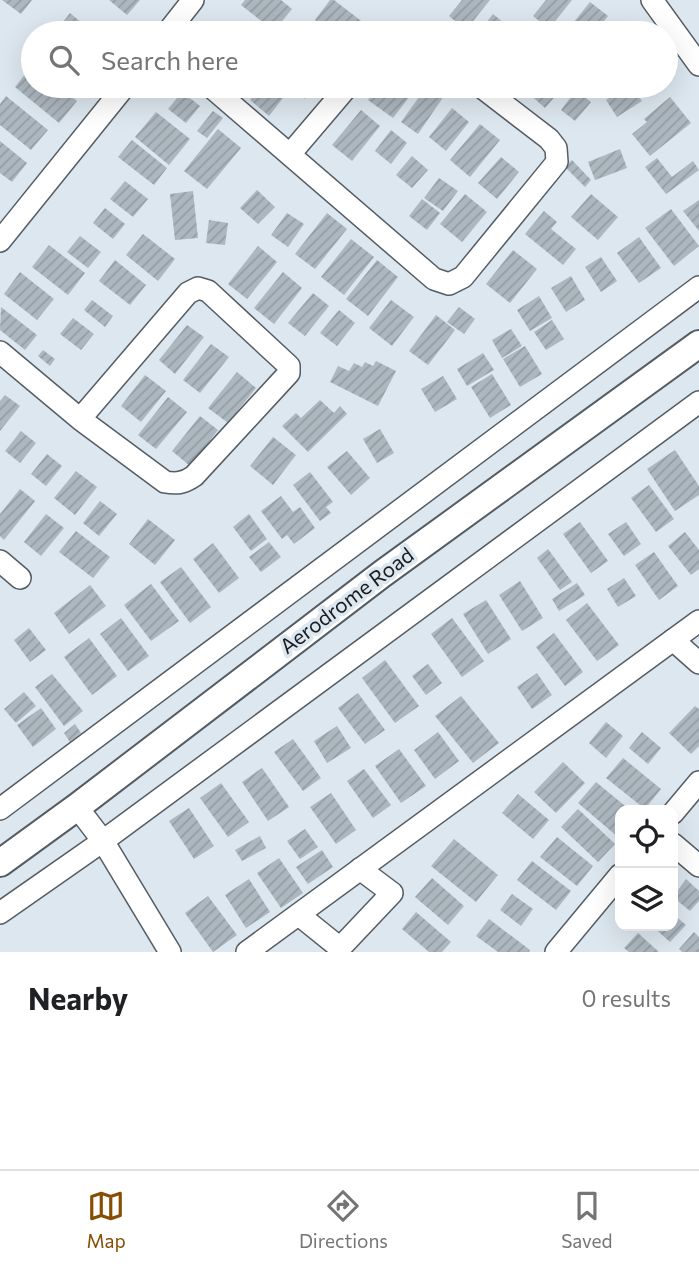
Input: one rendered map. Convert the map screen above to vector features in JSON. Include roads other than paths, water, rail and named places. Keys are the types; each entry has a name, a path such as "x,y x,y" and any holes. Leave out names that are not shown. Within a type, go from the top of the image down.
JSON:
{"street":[{"path":"176,21 193,0"},
{"path":"652,0 667,21"},
{"path":"678,36 699,65"},
{"path":"0,241 115,98"},
{"path":"224,98 291,153 434,279 449,284 463,277 557,162 556,148 549,139 496,98"},
{"path":"291,153 338,98"},
{"path":"0,810 699,287"},
{"path":"0,352 80,419 165,482 185,482 194,476 289,373 289,366 208,291 198,288 188,293 80,419"},
{"path":"678,303 699,313"},
{"name":"Aerodrome Road","path":"0,863 382,574 699,344"},
{"path":"0,913 103,841 699,402"},
{"path":"0,561 20,578"},
{"path":"247,952 699,621"},
{"path":"673,640 699,663"},
{"path":"678,807 699,782"},
{"path":"77,807 103,841 170,952"},
{"path":"678,848 699,866"},
{"path":"299,915 340,948 392,893 360,869"},
{"path":"556,952 615,881"}]}
